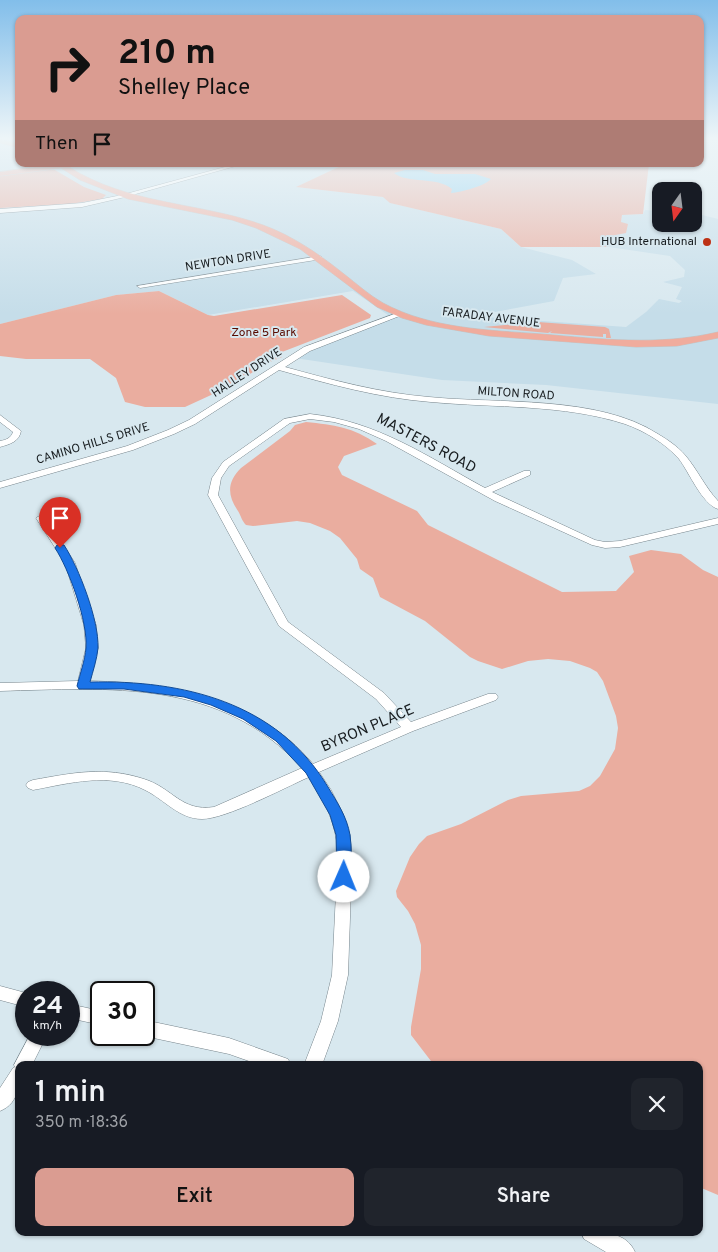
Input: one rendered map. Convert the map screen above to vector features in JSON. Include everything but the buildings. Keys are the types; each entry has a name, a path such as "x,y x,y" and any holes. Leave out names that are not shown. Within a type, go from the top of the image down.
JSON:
{"main road":[{"name":"FARADAY AVENUE","path":"129,197 258,226 292,240 320,258 372,300 400,314 433,324 616,343 670,343 718,335"}],"street":[{"path":"0,211 73,206 116,197"},
{"name":"NEWTON DRIVE","path":"140,286 320,258"},
{"name":"HALLEY DRIVE","path":"192,422 307,349 400,314"},
{"name":"MILTON ROAD","path":"278,367 336,384 382,394 430,400 568,410 618,420 650,433 674,449 684,460 710,499 718,506"},
{"name":"MASTERS ROAD","path":"409,728 380,696 283,624 213,494 213,485 226,464 286,421 308,417 346,422 375,432 485,492 592,542 605,545 620,544 718,521"},
{"path":"0,418 17,431 16,436 10,441 0,444"},
{"name":"CAMINO HILLS DRIVE","path":"0,485 136,446 192,422"},
{"path":"485,492 526,474"},
{"path":"41,518 70,563 90,625 92,648 83,686"},
{"path":"0,687 124,685 185,693 216,702 247,716 280,738 311,770 337,815 343,835 345,857 340,974 334,1005 314,1061"},
{"name":"BYRON PLACE","path":"33,785 72,778 113,776 151,787 188,812 202,816 216,812 409,728 492,697"},
{"path":"0,993 15,997"},
{"path":"155,1030 228,1046 271,1061"},
{"path":"25,1061 33,1046"},
{"path":"0,1102 15,1080"},
{"path":"598,1236 625,1252"}],"shaded area":[{"path":"0,197 384,197 391,203 501,229 521,247 572,260 596,274 563,278 554,301 473,316 626,327 646,312 659,299 679,303 682,301 676,299 682,287 663,282 684,277 685,270 670,256 609,247 610,236 621,222 622,215 643,214 645,210 652,210 652,232 702,232 702,215 718,219 718,404 546,385 442,380 288,357 388,315 353,291 208,315 159,291 116,295 0,324"}],"green space":[{"path":"0,197 104,197 70,204 0,208"},
{"path":"383,197 645,197 643,214 622,215 621,222 628,224 626,233 610,236 609,247 521,247 501,229 390,203"},
{"name":"Zone 5 Park","path":"159,291 208,315 214,316 342,295 371,315 370,318 282,352 279,354 282,357 265,364 235,384 185,407 145,407 125,402 116,378 90,359 26,359 0,356 0,324 116,295"},
{"path":"538,322 605,327 609,329 611,338 606,338 606,334 603,334 603,337 550,333 552,331 548,333 484,327"},
{"path":"306,422 326,424 351,430 368,438 377,444 344,456 338,467 342,475 417,511 428,525 562,592 616,591 634,572 629,556 651,550 681,554 703,570 718,577 718,1195 703,1189 703,1061 431,1061 411,1035 421,969 421,945 415,924 397,897 396,891 410,857 427,836 461,824 508,800 521,796 579,791 590,786 600,776 615,749 618,728 616,716 603,681 597,672 590,668 570,661 548,659 528,661 502,669 470,657 425,621 380,597 373,578 360,569 357,559 340,538 330,531 310,523 297,521 253,526 246,525 230,494 233,478 241,468 290,431 295,425"}],"place":[{"name":"HUB International","path":"707,242"}],"route":[{"path":"60,548 70,563 90,625 92,648 83,686 124,685 185,693 216,702 247,716 280,738 311,770 325,791 337,815 343,835 344,877"}]}
